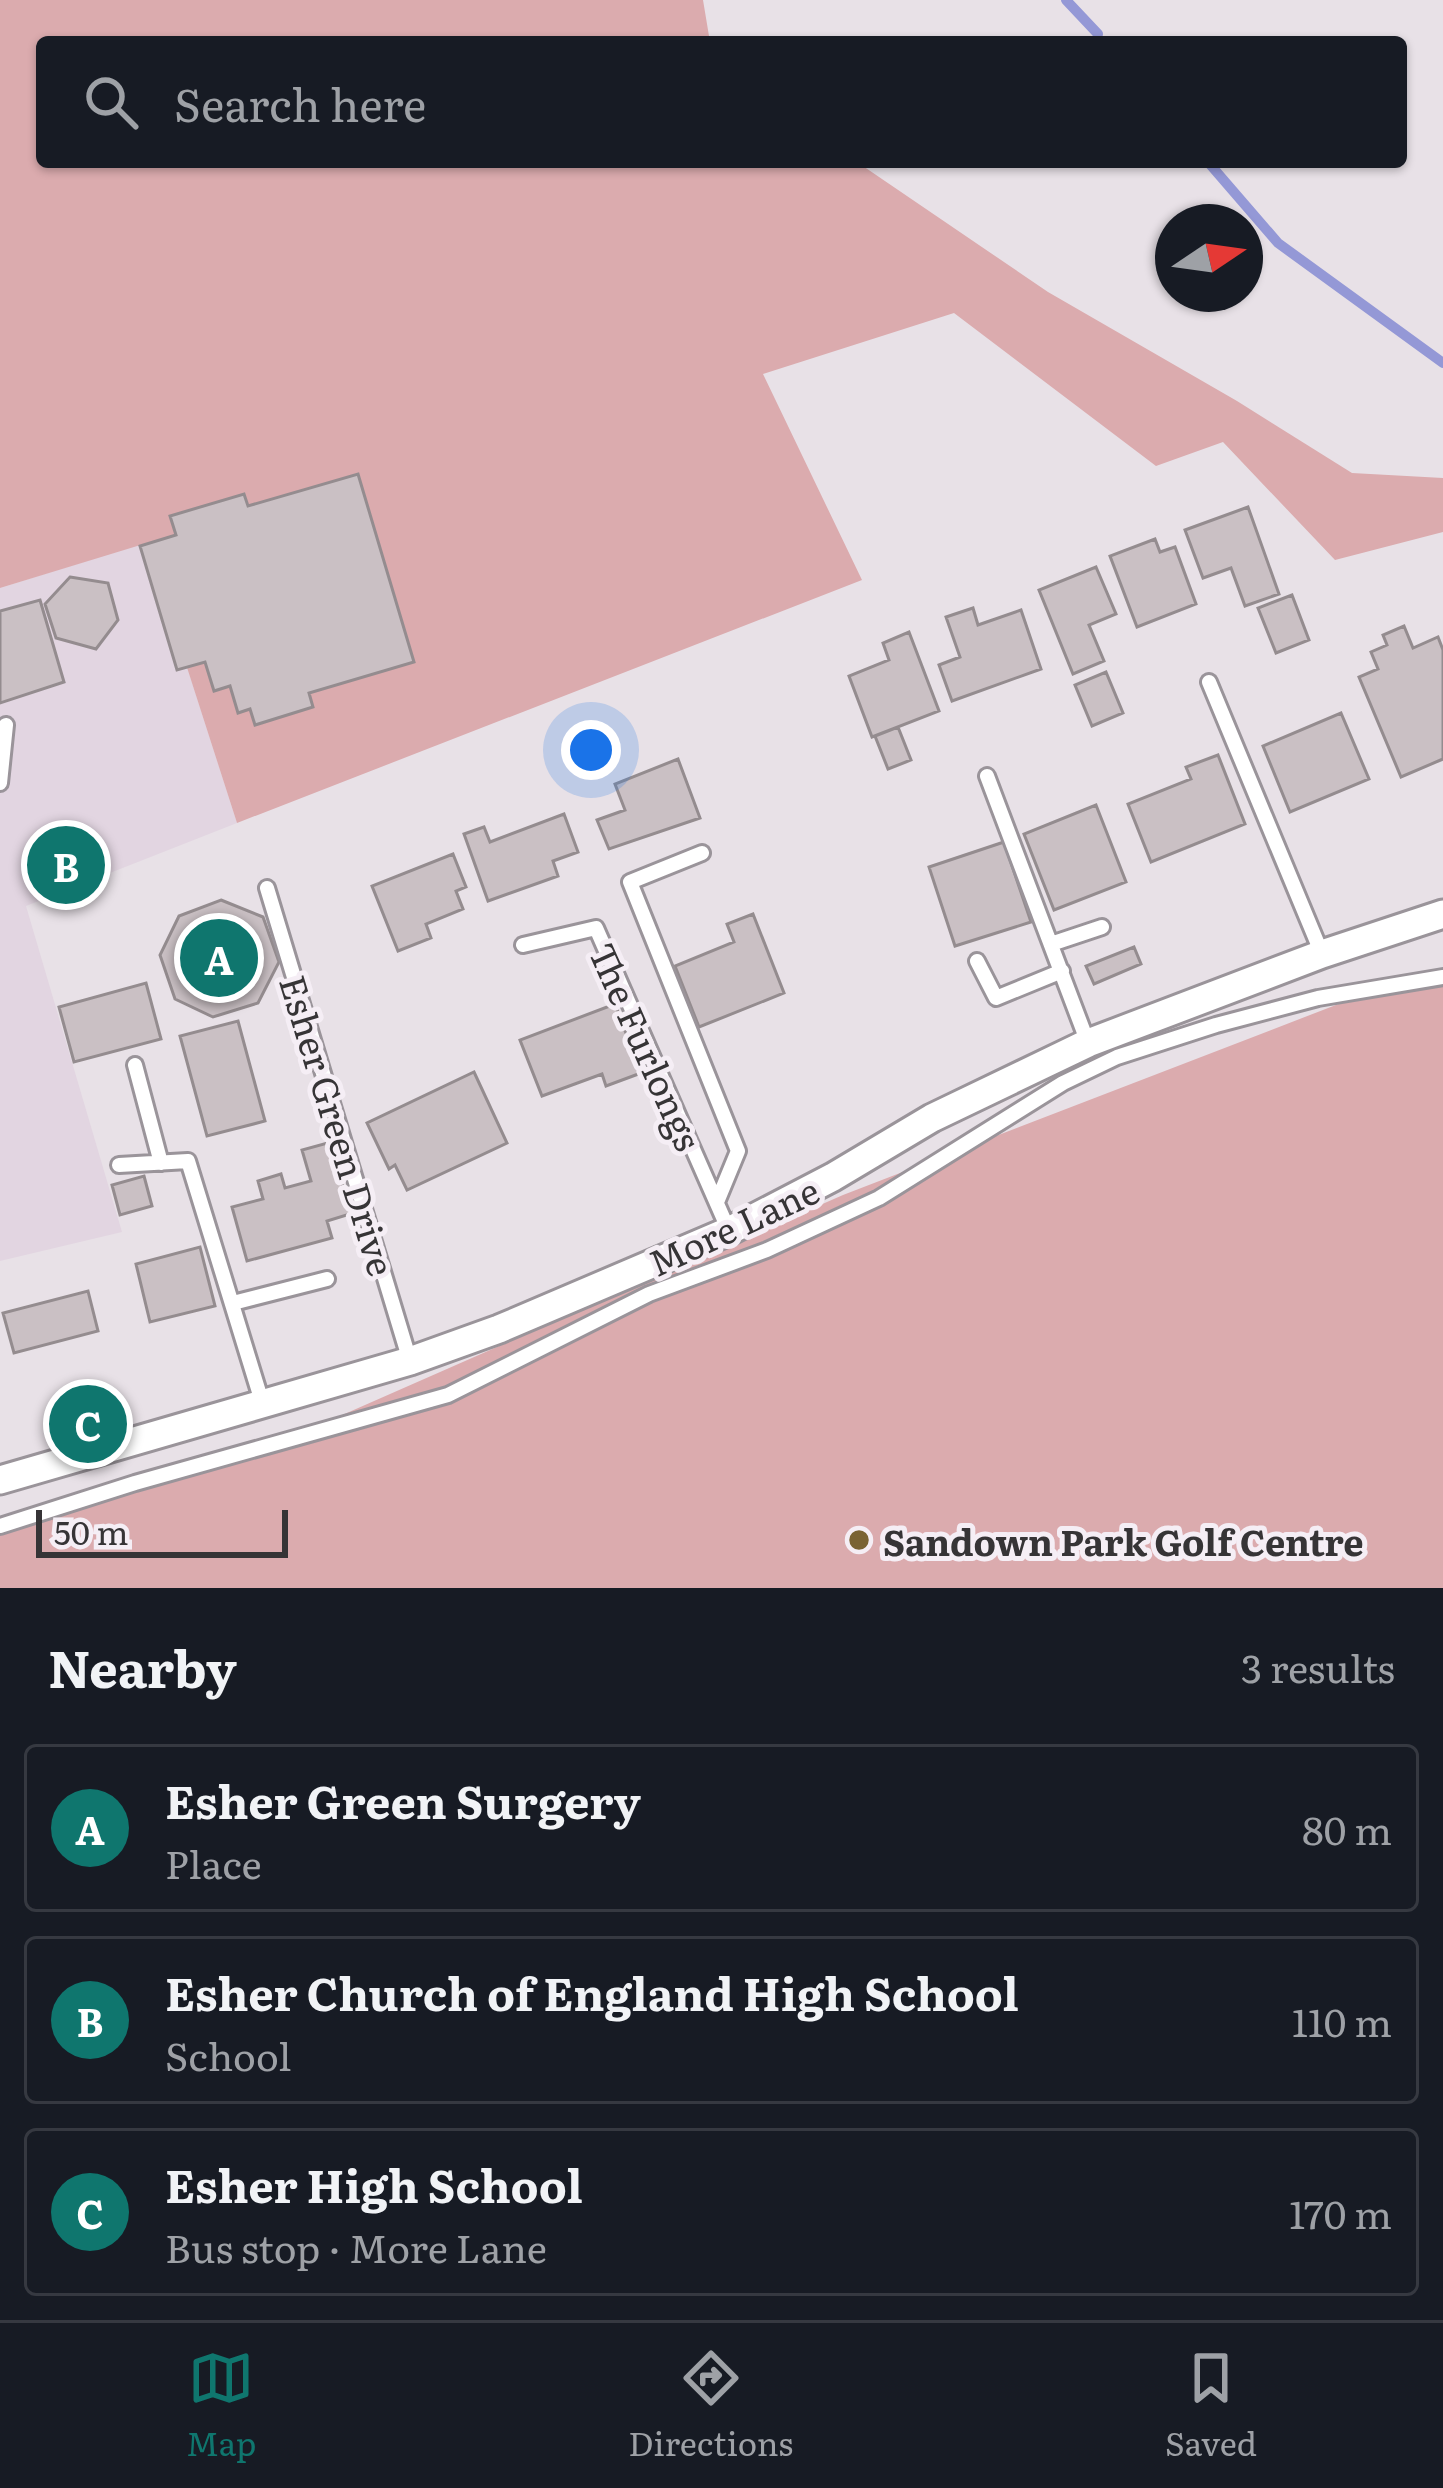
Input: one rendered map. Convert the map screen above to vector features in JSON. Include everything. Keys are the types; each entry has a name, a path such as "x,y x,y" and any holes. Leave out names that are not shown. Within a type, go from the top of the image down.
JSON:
{"street":[{"name":"More Lane","path":"0,1480 410,1361 499,1329 730,1231 932,1118 1088,1043 1322,954 1443,914"}],"lane":[{"path":"1209,682 1322,954"},
{"path":"0,783 6,724"},
{"path":"987,776 1088,1043"},
{"path":"702,854 631,881 738,1151 717,1202"},
{"name":"Esher Green Drive","path":"268,888 410,1361"},
{"path":"1052,944 1102,927"},
{"name":"The Furlongs","path":"523,945 596,928 730,1231"},
{"path":"977,961 997,998 1062,971"},
{"path":"0,1526 448,1395 649,1294 767,1250 880,1198 1063,1082 1117,1058 1318,998 1443,977"},
{"path":"135,1065 161,1162"},
{"path":"119,1166 188,1161 263,1405"},
{"path":"233,1303 327,1280"}],"shaded area":[{"path":"0,0 703,0 709,36 36,36 36,168 866,168 1048,292 1352,473 1443,478 1443,532 1335,560 1223,442 1156,466 954,313 763,374 862,580 237,823 147,543 0,588"},
{"path":"147,542 237,823 26,906 122,1232 0,1261 0,588"},
{"path":"1406,978 1443,978 1443,1588 0,1588 0,1526 340,1416 843,1195"}],"building":[{"path":"358,474 414,662 309,693 313,707 255,725 250,709 238,713 230,686 214,691 205,662 177,670 140,546 176,535 170,516 244,494 248,506"},
{"path":"1248,507 1279,594 1245,606 1231,568 1203,578 1185,530"},
{"path":"1155,539 1160,552 1175,547 1196,604 1137,627 1110,556"},
{"path":"1096,567 1116,614 1089,625 1104,661 1073,674 1039,590"},
{"path":"70,577 108,583 118,620 96,649 56,638 45,604"},
{"path":"1292,595 1309,640 1276,653 1258,608"},
{"path":"40,600 64,682 0,703 0,611"},
{"path":"973,608 978,625 1021,610 1041,669 952,701 939,665 960,657 946,617"},
{"path":"1404,626 1413,648 1438,637 1443,650 1443,759 1401,777 1359,677 1378,669 1371,652 1387,645 1383,635"},
{"path":"909,632 939,711 872,737 849,676 889,660 883,643"},
{"path":"1106,672 1123,713 1092,726 1075,685"},
{"path":"1341,713 1369,779 1290,812 1263,746"},
{"path":"898,727 911,760 888,769 875,736"},
{"path":"1218,755 1245,824 1151,862 1128,804 1191,779 1186,767"},
{"path":"678,759 700,818 609,849 597,820 625,810 615,784"},
{"path":"1096,805 1126,882 1054,910 1024,834"},
{"path":"564,814 578,852 553,861 558,876 488,901 464,834 484,827 490,842"},
{"path":"1004,842 1031,922 955,946 929,867"},
{"path":"453,854 466,887 456,891 463,909 426,924 431,938 398,951 372,886"},
{"path":"221,900 263,917 279,962 258,1003 213,1017 175,999 160,955 179,916"},
{"path":"753,914 784,993 699,1027 675,966 734,942 727,924"},
{"path":"1134,947 1141,964 1094,984 1086,966"},
{"path":"146,983 161,1039 74,1062 59,1007"},
{"path":"615,1004 641,1073 606,1086 602,1074 542,1096 520,1040"},
{"path":"238,1021 265,1121 207,1136 180,1036"},
{"path":"474,1072 507,1143 407,1190 395,1165 389,1169 367,1123"},
{"path":"331,1142 350,1214 327,1221 332,1238 247,1261 232,1207 263,1199 258,1181 281,1174 285,1188 311,1181 302,1150"},
{"path":"144,1176 152,1206 120,1215 112,1185"},
{"path":"200,1247 215,1306 150,1322 136,1264"},
{"path":"88,1291 98,1331 14,1353 3,1313"}],"waterway":[{"path":"1066,0 1098,34"},
{"path":"1213,168 1278,243 1443,363"}],"place":[{"name":"Esher Church of England High School","path":"66,865"},
{"name":"Esher Green Surgery","path":"219,958"},
{"name":"Esher High School","path":"88,1424"},
{"name":"Sandown Park Golf Centre","path":"859,1540"}]}
